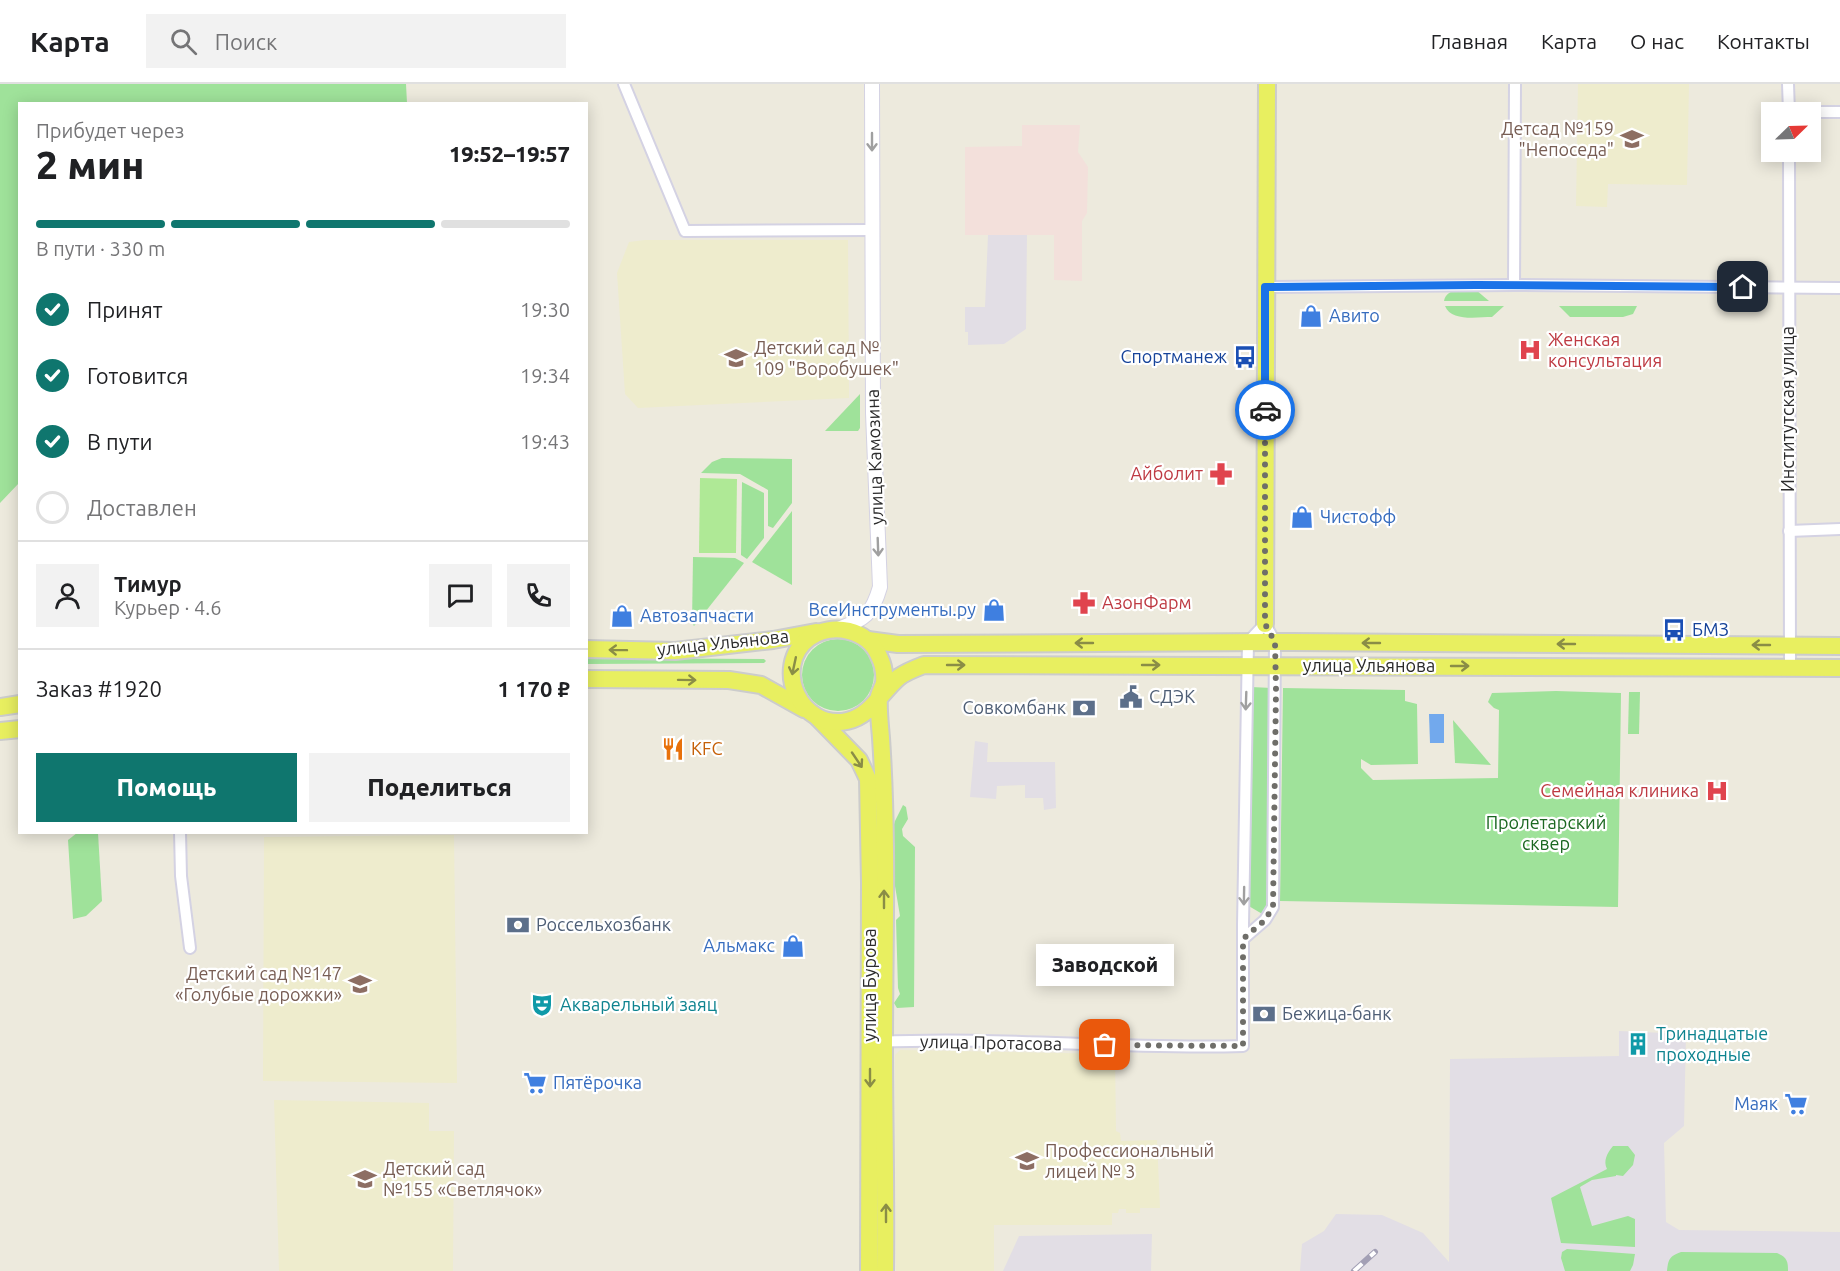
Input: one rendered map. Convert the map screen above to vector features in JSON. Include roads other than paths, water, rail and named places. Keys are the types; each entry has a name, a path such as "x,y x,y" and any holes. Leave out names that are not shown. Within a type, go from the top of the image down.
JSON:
{"main road":[{"path":"1265,624 1267,84"},
{"path":"830,630 854,632 868,640 878,653 884,668 884,682 871,708 860,717 846,722 831,722 812,713 796,698 791,682 792,666 798,651 808,639 830,630"},
{"name":"улица Ульянова","path":"588,649 675,651 773,640 830,630"},
{"name":"улица Ульянова","path":"868,640 898,644 1275,642 1840,646"},
{"name":"улица Ульянова","path":"879,696 900,676 924,665 1840,668"},
{"name":"улица Ульянова","path":"588,679 729,680 761,685 812,713"},
{"name":"улица Бурова","path":"869,1271 877,1042 885,995 883,768 879,696"},
{"path":"0,707 18,704"},
{"name":"улица Бурова","path":"812,713 859,760 868,779 885,1271"},
{"path":"0,732 18,729"}],"street":[{"path":"624,84 685,231 871,230"},
{"name":"улица Камозина","path":"830,630 857,622 869,613 876,602 880,587 874,442 871,230 872,84"},
{"path":"1514,285 1515,84"},
{"path":"1788,84 1789,102"},
{"path":"1821,112 1840,112"},
{"name":"Институтская улица","path":"1789,162 1790,667"},
{"path":"1265,287 1514,285 1840,288"},
{"path":"1789,531 1840,529"},
{"path":"1265,624 1275,642 1273,907 1265,920 1243,939 1248,642 1265,624"},
{"path":"180,834 181,876 190,948"},
{"name":"улица Протасова","path":"877,1042 957,1041 1243,1046 1243,939"}],"water":[{"path":"1429,714 1444,714 1444,743 1430,743"}],"railway":[{"path":"1354,1271 1375,1252"}],"place":[{"name":"Детсад №159 \"Непоседа\"","path":"1632,139"},
{"name":"Авито","path":"1311,316"},
{"name":"Женская консультация","path":"1530,350"},
{"name":"Спортманеж","path":"1245,357"},
{"name":"Детский сад № 109 \"Воробушек\"","path":"736,358"},
{"name":"Айболит","path":"1221,474"},
{"name":"Чистофф","path":"1302,517"},
{"name":"АзонФарм","path":"1084,603"},
{"name":"ВсеИнструменты.ру","path":"994,610"},
{"name":"Автозапчасти","path":"622,616"},
{"name":"БМЗ","path":"1674,630"},
{"name":"СДЭК","path":"1131,697"},
{"name":"Совкомбанк","path":"1084,708"},
{"name":"KFC","path":"673,749"},
{"name":"Семейная клиника","path":"1717,791"},
{"name":"Россельхозбанк","path":"518,925"},
{"name":"Альмакс","path":"793,946"},
{"name":"Детский сад №147 «Голубые дорожки»","path":"360,984"},
{"name":"Акварельный заяц","path":"542,1005"},
{"name":"Бежица-банк","path":"1264,1014"},
{"name":"Тринадцатые проходные","path":"1638,1044"},
{"name":"Заводской","path":"1105,1045"},
{"name":"Пятёрочка","path":"535,1083"},
{"name":"Маяк","path":"1796,1104"},
{"name":"Профессиональный лицей № 3","path":"1027,1161"},
{"name":"Детский сад №155 «Светлячок»","path":"365,1179"}],"park label":[{"name":"Пролетарский сквер","path":"1546,834"}]}
